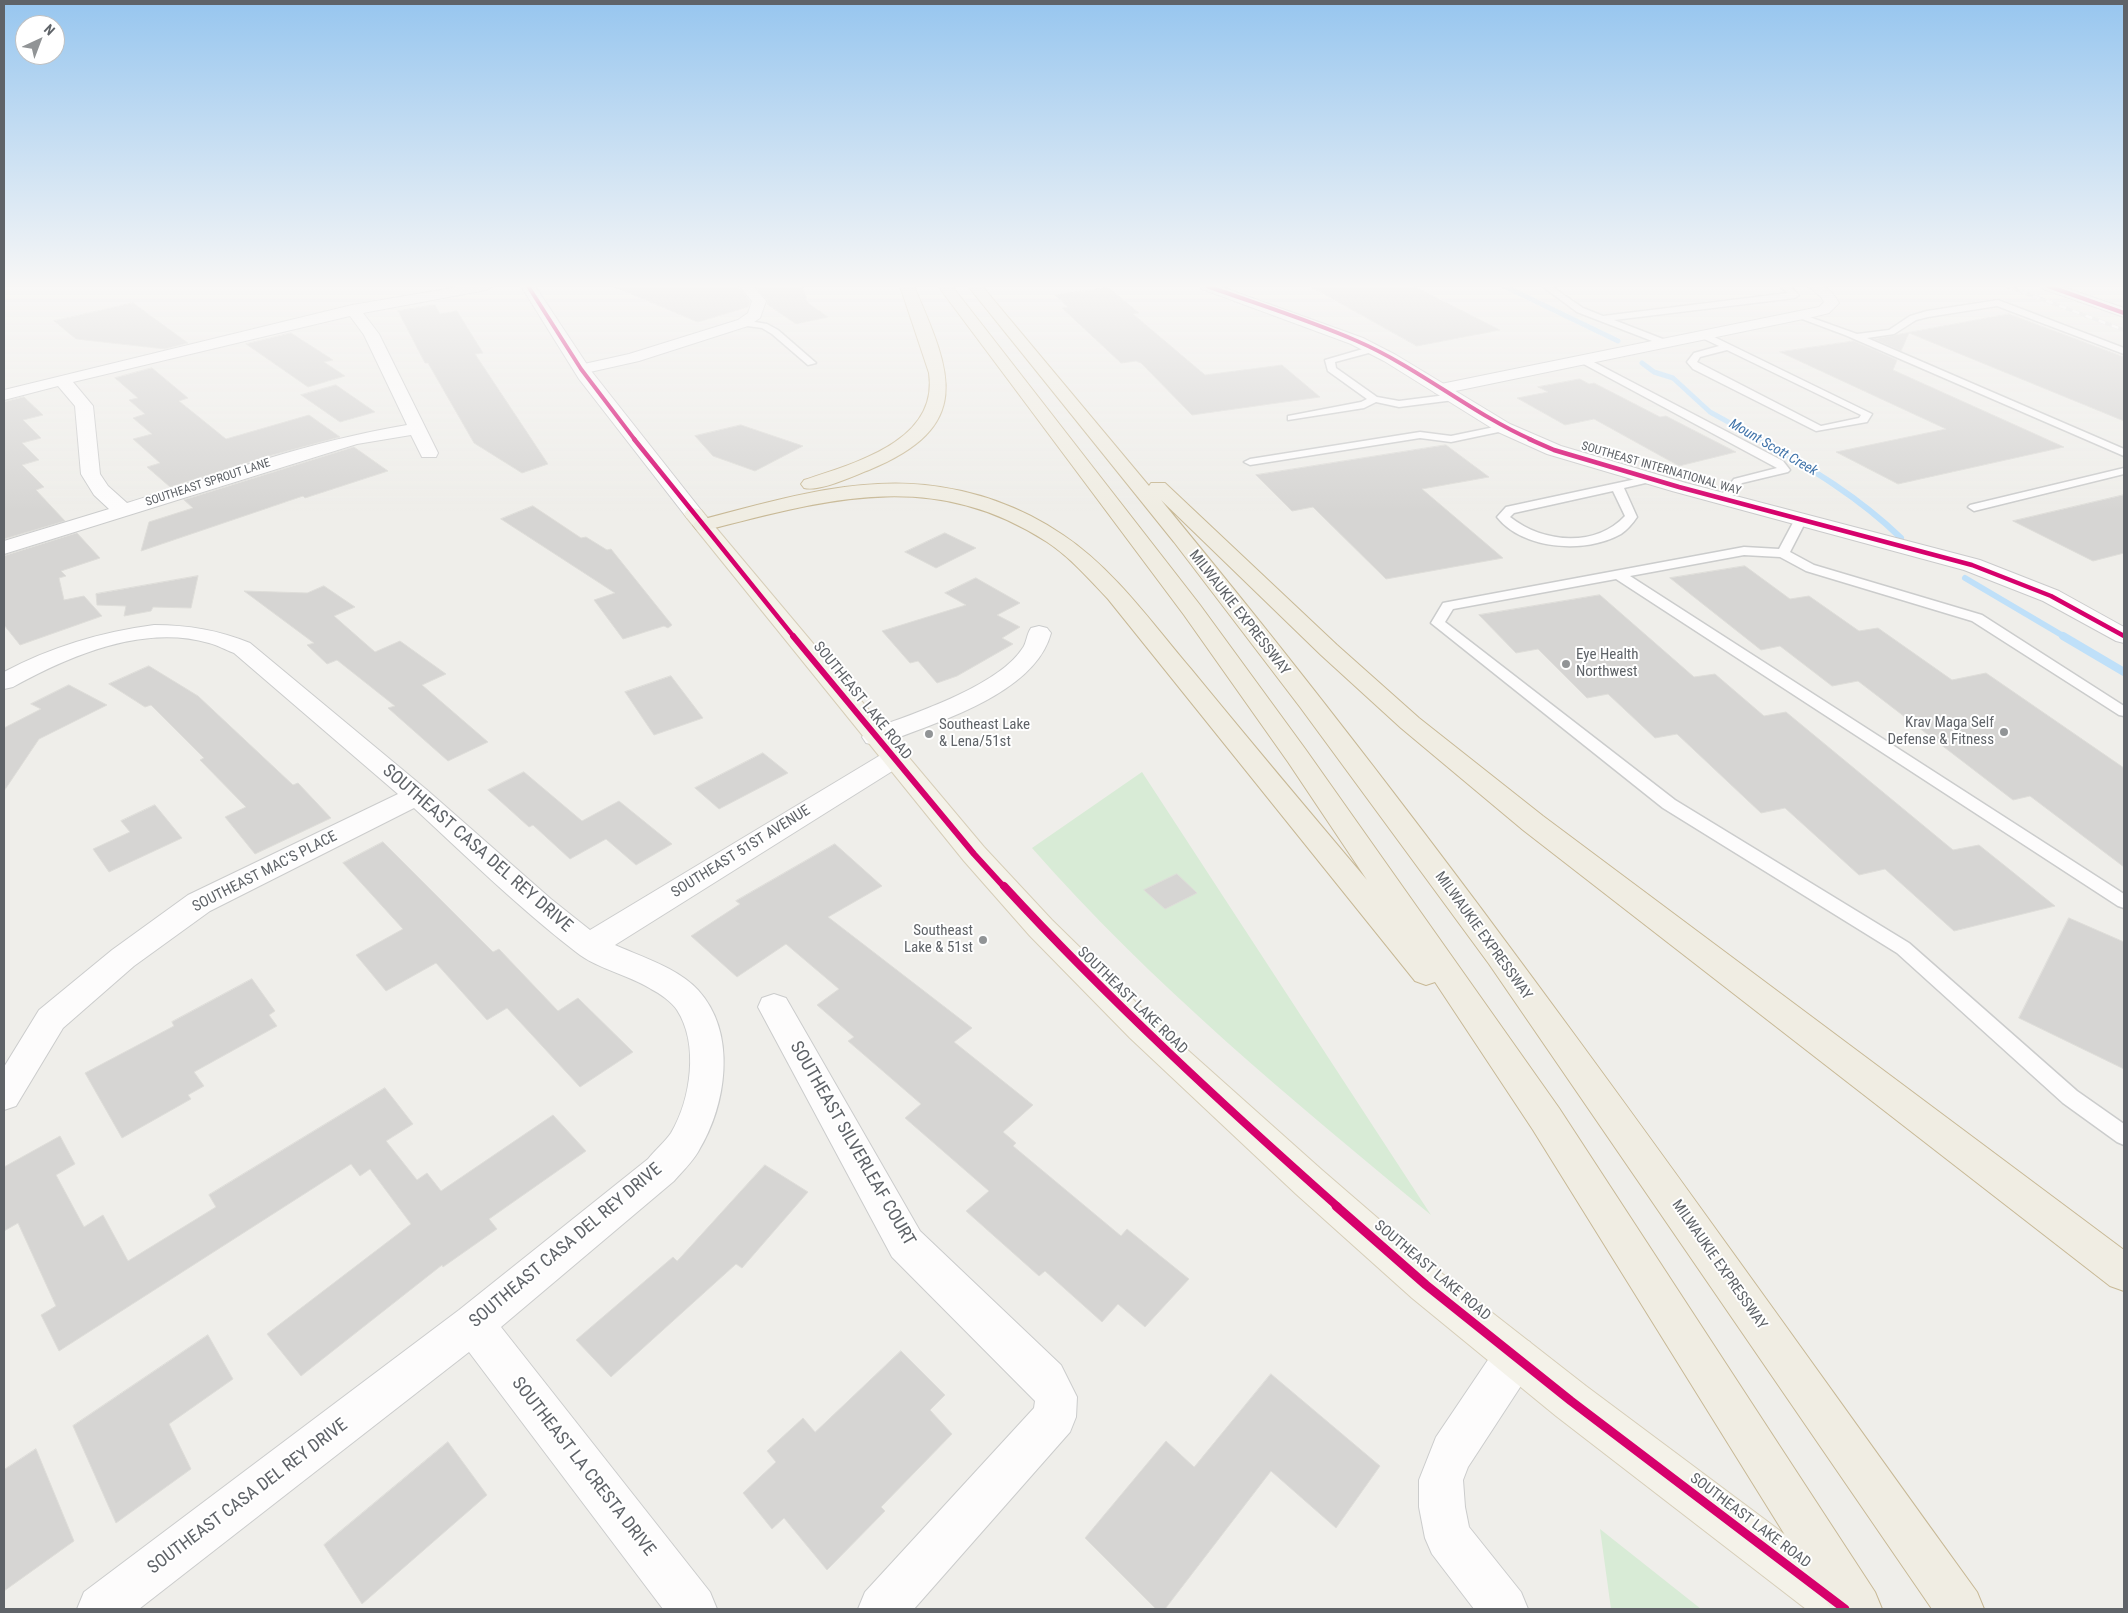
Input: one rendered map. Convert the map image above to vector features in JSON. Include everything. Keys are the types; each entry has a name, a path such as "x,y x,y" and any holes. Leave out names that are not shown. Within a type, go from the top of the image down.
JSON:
{"highway":[{"path":"698,520 854,470 896,449 918,433 930,419 938,402 939,382 932,361"},
{"path":"1002,361 1203,625 1303,764 1546,1119 1858,1609"},
{"name":"MILWAUKIE EXPRESSWAY","path":"1038,361 1181,538 1297,687 1500,956 1960,1609"},
{"path":"1080,413 1329,650 1410,723 1533,823 1665,925 2124,1272"},
{"path":"698,520 833,494 872,489 910,489 972,500 1002,511 1054,538 1079,558 1116,594 1546,1119"}],"main road":[{"name":"SOUTHEAST LAKE ROAD","path":"698,520 884,748 1007,892 1142,1029 1308,1182 1426,1285 1571,1401 1845,1609"}],"street":[{"path":"4,395 131,361"},
{"path":"383,361 429,453"},
{"name":"SOUTHEAST LAKE ROAD","path":"575,361 698,520"},
{"path":"580,369 617,361"},
{"name":"SOUTHEAST INTERNATIONAL WAY","path":"1394,361 1504,428 1561,452 1650,479 1991,572 2051,596 2124,636"},
{"path":"1448,393 1576,361"},
{"path":"61,380 82,402 85,410 87,457 92,480 108,498 123,510"},
{"name":"SOUTHEAST SPROUT LANE","path":"4,548 322,448 356,439 416,430"},
{"name":"SOUTHEAST CASA DEL REY DRIVE","path":"4,682 59,656 105,640 142,633 181,632 213,636 242,648 418,796 540,907 589,946 662,980 688,998 698,1018 706,1043 708,1067 704,1093 685,1142 660,1170 473,1324 101,1609"},
{"name":"SOUTHEAST 51ST AVENUE","path":"589,946 884,748 993,684 1024,662 1032,653 1039,633"},
{"name":"SOUTHEAST MAC'S PLACE","path":"4,1096 52,1019 123,958 199,903 418,796"},
{"name":"SOUTHEAST SILVERLEAF COURT","path":"774,1007 906,1244 1046,1380 1056,1397 1055,1417 882,1609"},
{"name":"SOUTHEAST LA CRESTA DRIVE","path":"473,1324 692,1609"},
{"path":"1504,1609 1448,1538 1442,1507 1441,1480 1452,1453 1515,1357"}],"lane":[{"path":"808,361 811,364"},
{"path":"1330,361 1331,369 1374,399 1399,404 1448,393"},
{"path":"1583,361 1780,463 1784,470 1738,481 1724,499"},
{"path":"1693,361 1696,367 1820,429 1863,420 1867,414 1755,361"},
{"path":"1915,361 2124,452"},
{"path":"1292,418 1364,405 1374,399"},
{"path":"1250,462 1420,435 1451,439 1504,428"},
{"path":"1974,507 2124,471"},
{"path":"1617,486 1631,517 1618,530 1587,540 1559,541 1534,535 1511,524 1503,517 1510,510 1617,486 1650,479"},
{"path":"1783,553 1801,519"},
{"path":"2124,712 1977,618 1810,568 1783,553 1744,551 1448,606 1438,623 1670,804 1902,948 2070,1097 2124,1136"},
{"path":"1618,574 2124,902"}],"green space":[{"path":"1142,772 1431,1215 1275,1084 1174,994 1125,947 1032,848"},
{"path":"1600,1529 1701,1609 1611,1609"}],"building":[{"path":"271,361 327,361 324,362 345,376 308,387"},
{"path":"424,361 480,361 548,464 522,473 474,443 428,363"},
{"path":"1137,361 1189,361 1205,375 1282,365 1320,397 1192,415 1141,363"},
{"path":"1800,361 1896,361 1893,370 2064,447 1898,484 1836,452 1946,429"},
{"path":"1978,361 2124,361 2124,421"},
{"path":"152,368 188,398 179,401 226,439 309,415 340,437 265,457 170,487 147,467 160,463 133,439 152,434 133,418 145,414 129,400 138,398 115,378"},
{"path":"1580,379 1589,384 1594,383 1660,417 1666,416 1736,452 1679,466 1594,419 1565,425 1517,398 1548,392 1538,387"},
{"path":"336,385 375,412 340,422 301,395"},
{"path":"24,397 43,415 23,420 41,438 22,443 39,460 22,465 44,487 36,490 65,521 4,539 4,402"},
{"path":"741,425 803,446 755,471 713,456 695,436"},
{"path":"1446,445 1489,477 1422,489 1503,558 1386,579 1313,507 1292,511 1256,475"},
{"path":"354,447 388,471 305,498 303,496 141,551 149,522 193,508 184,500"},
{"path":"2124,495 2124,553 2093,561 2013,521"},
{"path":"533,506 581,538 586,537 607,550 611,549 672,625 668,628 664,626 623,639 594,600 615,593 501,519"},
{"path":"77,533 100,558 61,571 66,576 59,578 64,600 84,596 102,616 20,645 4,625 4,556"},
{"path":"945,533 976,548 936,568 905,552"},
{"path":"1745,566 1790,599 1809,596 1859,631 1878,628 1952,680 1986,673 2124,768 2124,867 2030,796 2013,800 1858,681 1832,686 1780,646 1761,650 1670,578"},
{"path":"198,576 191,608 153,607 151,611 124,616 126,606 97,605 96,594"},
{"path":"976,578 1020,603 997,615 1020,627 1002,638 1013,644 957,676 937,683 918,661 910,663 882,631 966,605 945,593"},
{"path":"324,586 355,607 334,616 375,652 400,641 446,674 422,685 488,742 448,761 388,708 395,706 337,660 327,664 307,645 314,643 244,591 307,593"},
{"path":"1600,595 1694,677 1715,674 1764,716 1786,712 1953,850 1979,845 2055,906 1954,931 1885,869 1859,875 1785,808 1761,813 1677,734 1655,738 1608,694 1587,698 1538,649 1516,653 1479,615"},
{"path":"149,666 198,696 293,785 298,783 331,818 255,854 225,817 246,807 200,760 204,758 151,705 145,707 109,684"},
{"path":"671,676 703,718 654,735 625,692"},
{"path":"69,685 107,705 39,739 4,791 4,728 41,709 31,704"},
{"path":"763,753 788,773 719,809 695,788"},
{"path":"524,772 582,821 619,801 672,844 636,865 606,839 570,859 533,825 529,827 488,790"},
{"path":"155,805 182,838 109,872 93,849 130,832 121,821"},
{"path":"383,842 493,952 499,949 558,1011 578,998 633,1052 580,1087 507,1008 487,1020 436,963 386,991 356,955 403,929 343,863"},
{"path":"835,844 882,886 828,917 972,1028 954,1042 1033,1105 1003,1132 1016,1143 1013,1146 1121,1236 1127,1229 1189,1279 1145,1327 1118,1304 1102,1322 1045,1271 1039,1276 966,1211 989,1191 905,1118 921,1104 848,1041 854,1037 817,1005 839,989 786,944 737,977 691,936 740,904 736,901"},
{"path":"1177,874 1197,893 1165,909 1144,890"},
{"path":"2069,918 2124,942 2124,1069 2019,1018"},
{"path":"252,979 275,1011 269,1015 277,1026 194,1072 204,1086 188,1095 191,1099 122,1138 85,1073 174,1026 172,1022"},
{"path":"385,1088 413,1124 386,1141 417,1180 427,1173 441,1191 553,1115 586,1151 489,1219 497,1229 443,1267 442,1265 301,1376 267,1334 411,1224 370,1169 360,1176 351,1164 59,1351 41,1315 56,1306 18,1223 4,1231 4,1167 60,1136 75,1164 56,1175 84,1227 103,1215 128,1261 216,1207 209,1195"},
{"path":"765,1165 808,1192 742,1268 736,1264 611,1377 576,1340 673,1257 677,1261"},
{"path":"208,1335 233,1379 169,1424 191,1469 116,1523 73,1426"},
{"path":"901,1351 945,1395 930,1410 952,1434 881,1507 885,1511 827,1570 784,1518 772,1529 743,1493 776,1462 767,1451 803,1418 815,1432"},
{"path":"1271,1374 1380,1466 1336,1528 1271,1471 1165,1609 1156,1609 1085,1538 1166,1441 1194,1467"},
{"path":"448,1442 487,1495 362,1604 324,1545"},
{"path":"36,1449 74,1541 4,1591 4,1470"}],"waterway":[{"name":"Mount Scott Creek","path":"1642,363 1654,372 1673,378 1710,412 1761,440"},
{"name":"Mount Scott Creek","path":"1759,439 1851,496 1901,538"},
{"name":"Mount Scott Creek","path":"1965,578 2065,637"},
{"name":"Mount Scott Creek","path":"2063,636 2124,672"}],"cycle path":[{"path":"576,361 611,410 748,581 974,854 1078,966 1234,1115 1426,1285 1571,1401 1845,1609"},
{"path":"1395,361 1504,428 1554,450 1679,487 1972,565 2051,596 2124,636"}],"place":[{"name":"Eye Health Northwest","path":"1566,664"},
{"name":"Krav Maga Self Defense & Fitness","path":"2004,732"},
{"name":"Southeast Lake & Lena/51st","path":"929,734"},
{"name":"Southeast Lake & 51st","path":"983,940"}]}
